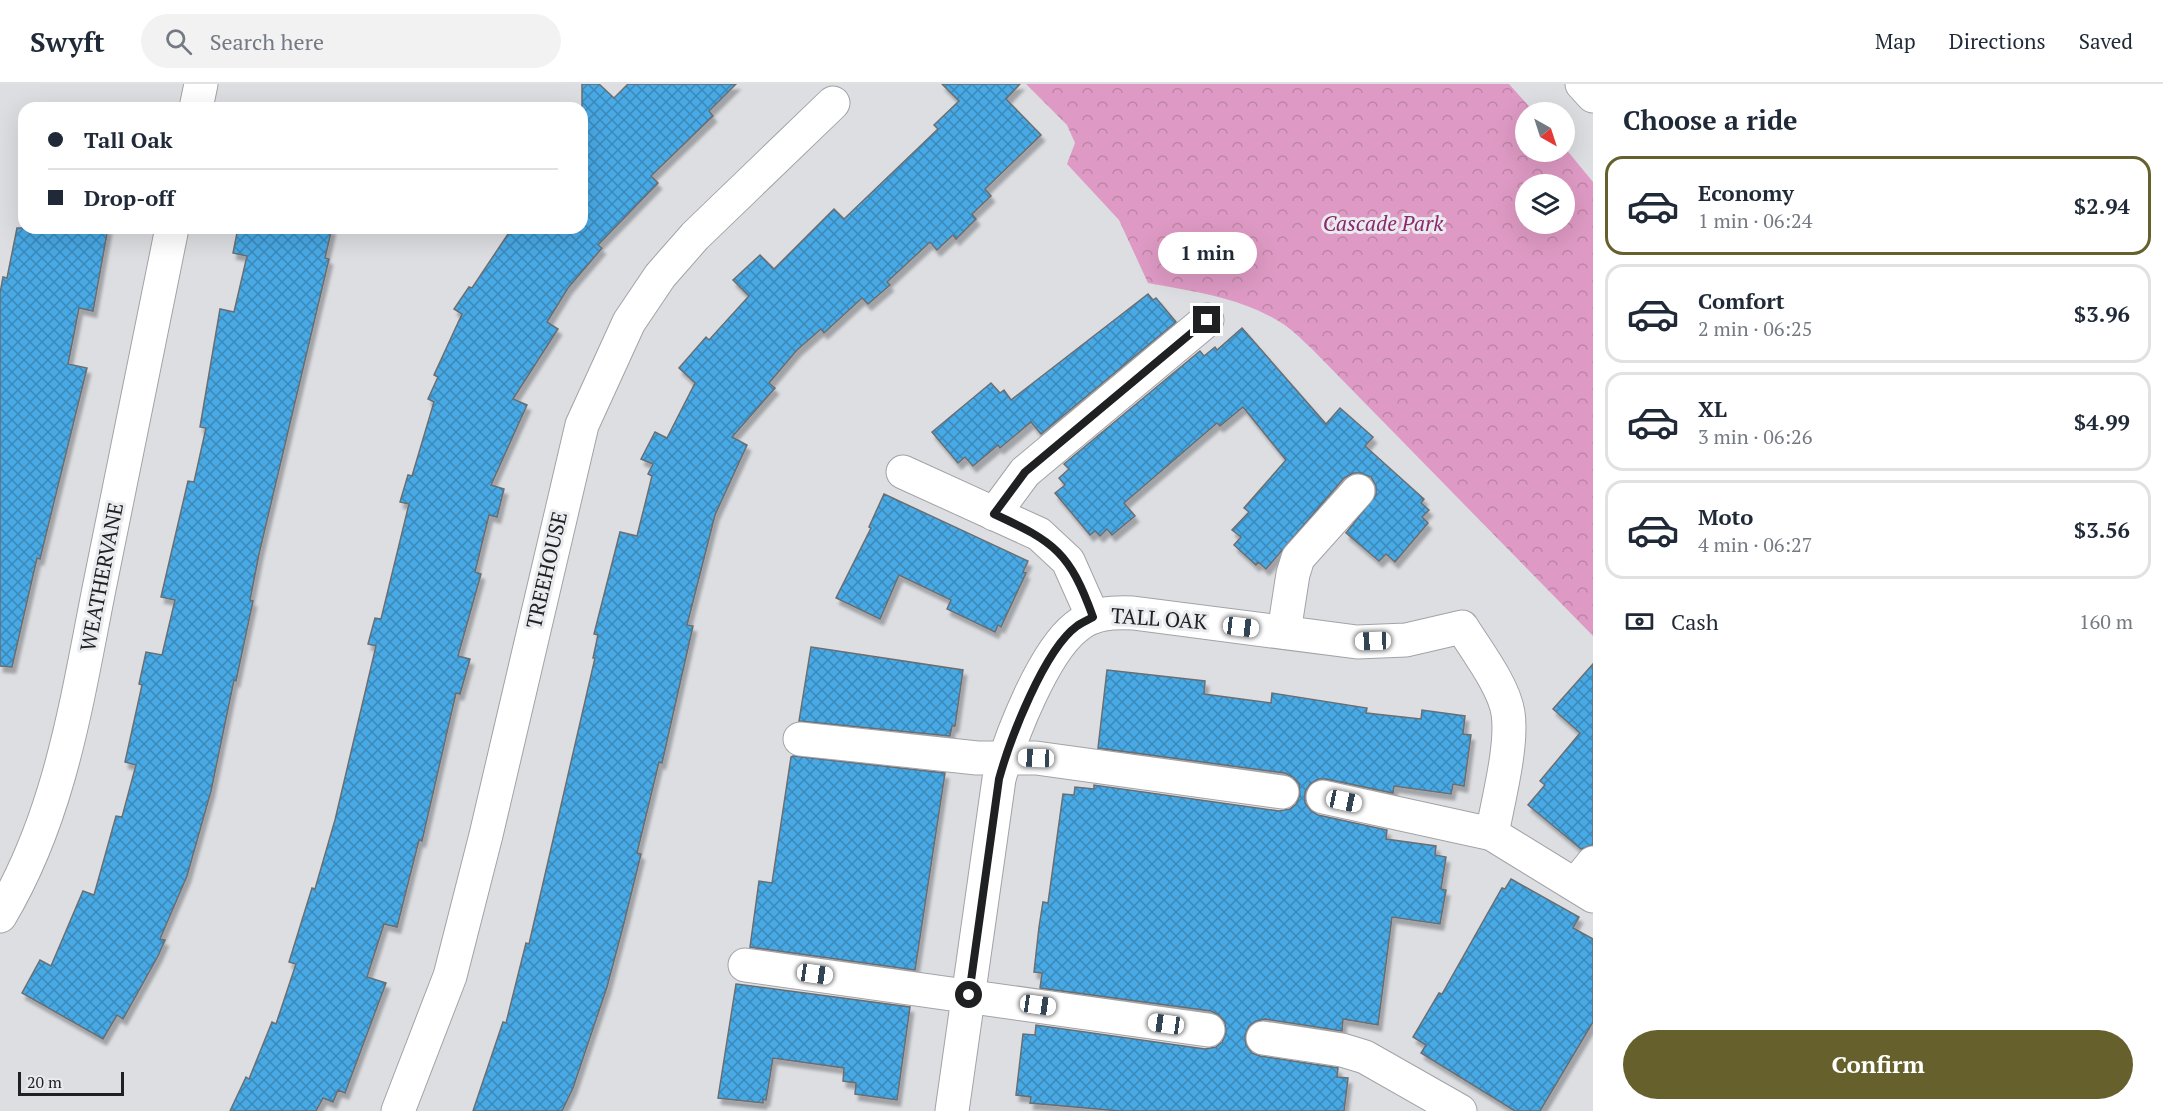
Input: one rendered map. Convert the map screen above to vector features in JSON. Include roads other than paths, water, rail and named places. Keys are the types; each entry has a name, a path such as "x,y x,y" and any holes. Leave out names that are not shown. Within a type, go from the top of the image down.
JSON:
{"street":[{"path":"197,102 201,84"},
{"path":"1582,84 1593,96"},
{"name":"TREEHOUSE","path":"398,1111 450,976 486,835 582,425 629,322 660,276 695,236 833,104"},
{"name":"WEATHERVANE","path":"0,916 23,878 57,787 70,741 171,234"},
{"path":"994,514 1025,472 1207,320"},
{"path":"903,472 1039,534 1068,561 1093,617"},
{"path":"1284,632 1293,574 1298,558 1358,491"},
{"name":"TALL OAK","path":"952,1111 999,779 1005,756 1048,663 1076,627 1093,617 1113,612 1133,613 1357,642 1406,640 1462,627 1498,688 1508,713 1507,748 1492,834"},
{"path":"800,739 977,758 1005,756 1036,758 1282,792"},
{"path":"1323,797 1492,834 1587,881"},
{"path":"745,965 1208,1030"},
{"path":"1263,1038 1342,1050 1365,1057 1416,1100 1460,1111"}],"park label":[{"name":"Cascade Park","path":"1383,224"}]}
